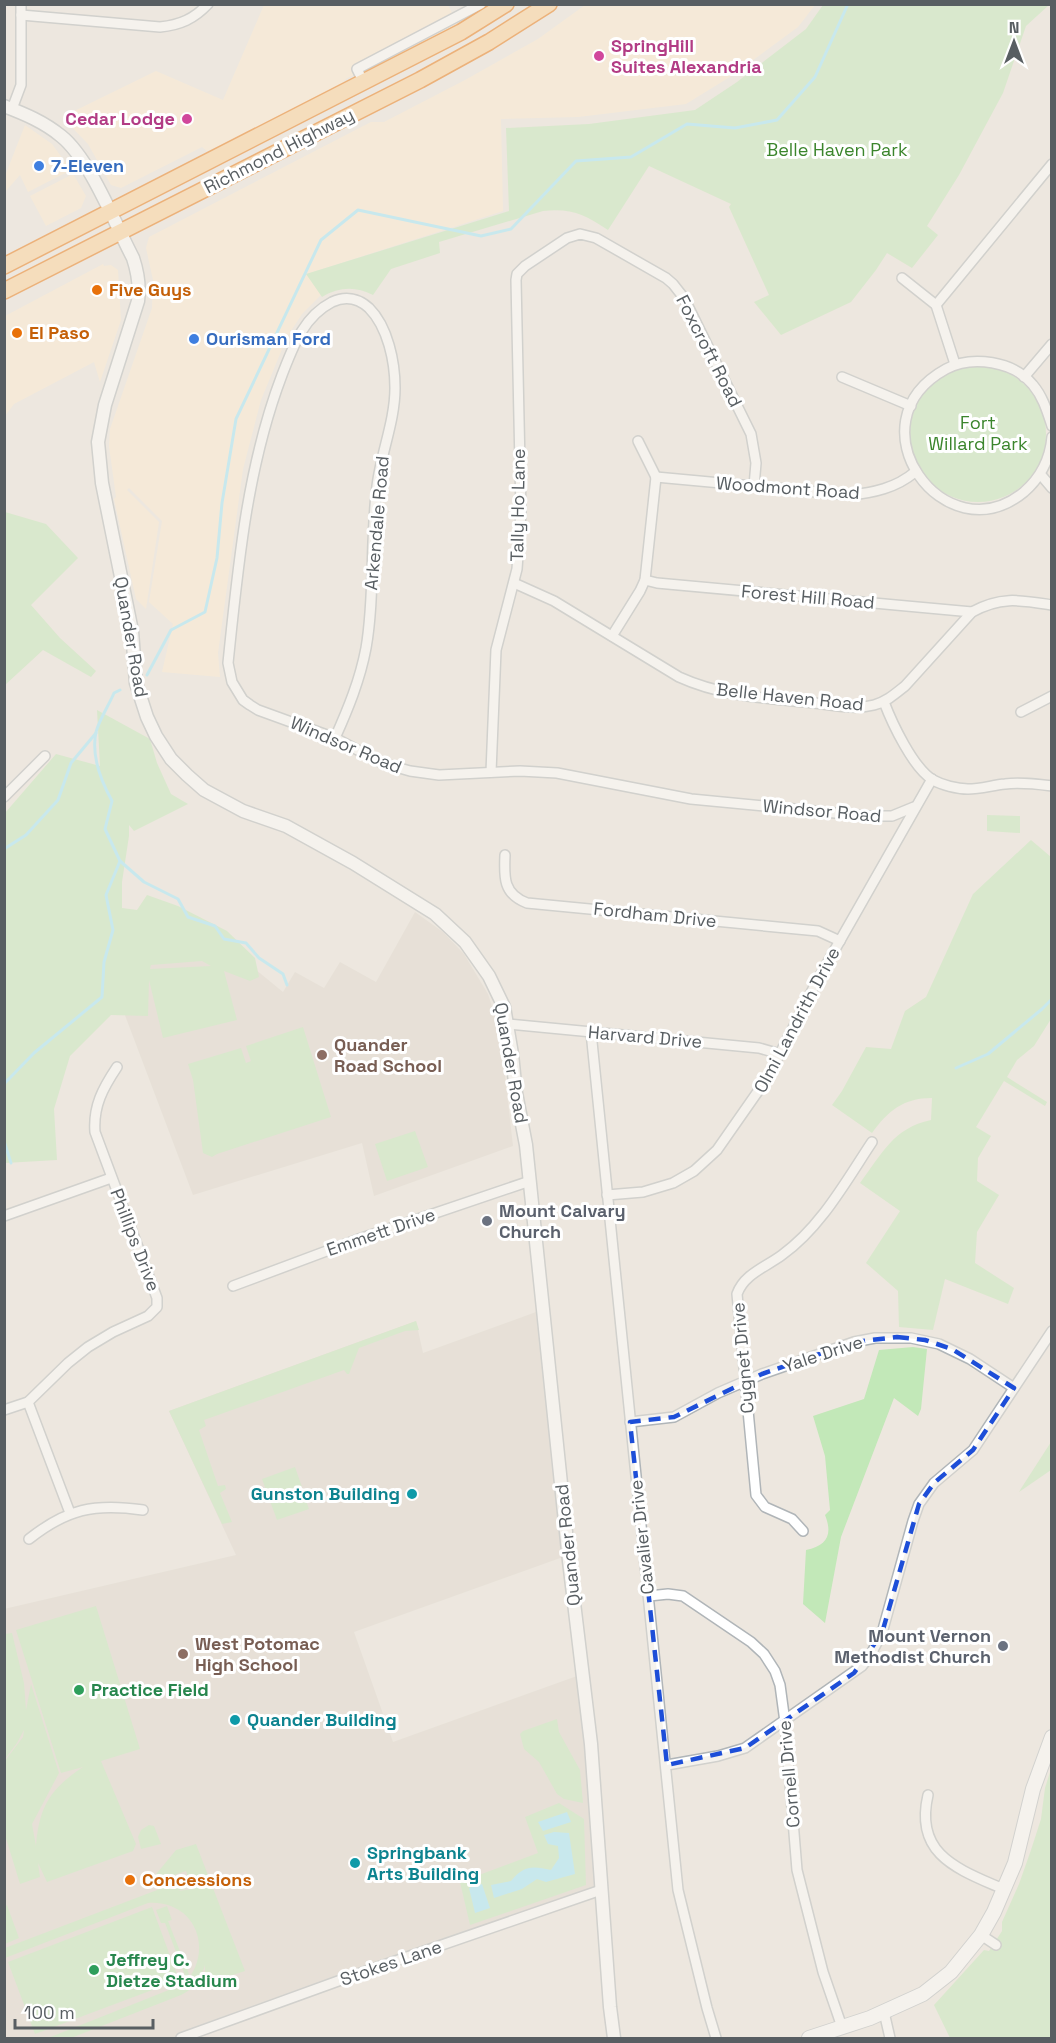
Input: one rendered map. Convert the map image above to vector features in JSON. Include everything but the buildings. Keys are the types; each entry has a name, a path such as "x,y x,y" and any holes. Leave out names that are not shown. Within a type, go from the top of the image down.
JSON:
{"highway":[{"name":"Richmond Highway","path":"4,266 461,32 506,4"},
{"name":"Richmond Highway","path":"4,291 420,80 489,42 549,4"}],"main road":[{"path":"809,2038 915,1999 937,1985 951,1972 981,1935 1019,1850 1033,1789 1052,1737"}],"street":[{"path":"8,107 21,86 21,4"},
{"path":"21,15 166,26 182,23 194,17 208,4"},
{"path":"363,81 357,69 481,4"},
{"name":"Quander Road","path":"8,107 45,124 74,147 84,162 135,265 139,293 105,405 98,442 102,483 132,631 136,683 156,736 178,767 204,790 222,801 277,822 317,842 435,914 472,951 499,995 508,1024 530,1181 568,1550 591,1744 614,2038"},
{"path":"936,305 1052,164"},
{"name":"Foxcroft Road","path":"548,250 574,235 590,236 666,278 680,291 751,434 756,463 754,486"},
{"name":"Tally Ho Lane","path":"491,772 496,650 514,583 520,544 516,280 522,268 548,250"},
{"path":"902,278 936,305 955,364"},
{"name":"Windsor Road","path":"370,309 350,298 334,301 314,315 304,327 294,346 274,396 258,448 248,501 228,663 232,682 243,700 250,705 335,738 382,763 410,771 438,775 557,772 692,800 866,816 892,816 914,807"},
{"name":"Arkendale Road","path":"335,738 350,703 366,647 376,488 394,405 394,373 389,346 370,309"},
{"path":"1024,377 1052,344"},
{"path":"1052,426 1046,407 1032,383 1008,368 991,362 972,361 955,364 927,382 910,406 905,441 907,454 915,472 928,488 940,497 971,508 995,506 1011,500 1029,488 1041,475 1049,455 1052,437"},
{"path":"842,377 910,406"},
{"path":"612,636 645,580 656,477 638,441"},
{"name":"Woodmont Road","path":"656,477 838,495 867,494 890,487 915,472"},
{"path":"1041,475 1052,488"},
{"name":"Forest Hill Road","path":"645,580 657,583 972,612"},
{"name":"Belle Haven Road","path":"514,583 554,601 679,677 720,693 859,707 884,702 905,686 972,612 990,603 1004,600 1052,605"},
{"path":"1021,712 1052,696"},
{"path":"884,702 902,740 916,762 932,779 955,788 968,789 1023,783 1052,786"},
{"path":"4,797 45,756"},
{"name":"Olmi Landrith Drive","path":"607,1195 643,1191 681,1179 702,1166 717,1150 768,1077 840,940 932,779"},
{"name":"Fordham Drive","path":"505,855 506,885 514,896 527,903 818,931 840,940"},
{"name":"Harvard Drive","path":"508,1024 759,1048 780,1054"},
{"name":"Cavalier Drive","path":"591,1032 681,1905 716,2038"},
{"name":"Phillips Drive","path":"4,1410 28,1402 88,1347 113,1332 148,1316 162,1302 111,1178 95,1132 95,1111 102,1090 117,1067"},
{"name":"Cygnet Drive","path":"803,1531 792,1519 765,1507 756,1495 736,1302 740,1287 749,1276 786,1252 808,1231 873,1142"},
{"path":"4,1216 111,1178"},
{"name":"Emmett Drive","path":"233,1286 356,1240 530,1181"},
{"path":"667,1765 735,1752 755,1742 854,1673 870,1656 882,1633 919,1504 934,1483 973,1450 1052,1331"},
{"name":"Yale Drive","path":"630,1422 674,1417 744,1382 854,1342 875,1338 897,1337 925,1340 952,1349 1014,1388"},
{"path":"28,1402 70,1513"},
{"path":"29,1539 70,1513 113,1507 142,1510"},
{"name":"Cornell Drive","path":"648,1596 668,1594 683,1596 757,1647 770,1662 780,1685 785,1722 797,1870 823,1972 842,2027"},
{"path":"928,1795 924,1810 926,1829 938,1852 958,1868 1003,1889"},
{"name":"Stokes Lane","path":"182,2038 352,1976 601,1890"},
{"path":"981,1935 996,1945"},
{"path":"884,2012 890,2038"}],"highlighted area":[{"path":"897,1337 925,1340 952,1349 1014,1388 973,1450 934,1483 919,1504 882,1633 854,1673 745,1748 667,1765 630,1422 674,1417 762,1374 854,1342"}],"shaded area":[{"path":"264,5 448,5 458,25 359,78 356,74 347,78 333,92 260,129 207,151 202,147 121,188 111,185 88,144 62,117 156,71 223,100"},
{"path":"585,5 815,5 798,27 733,75 686,104 578,117 501,119 503,211 307,274 322,294 302,314 287,337 261,400 243,469 218,653 220,677 162,672 173,624 149,602 162,521 129,488 127,490 159,522 146,609 136,599 114,499 116,497 109,446 110,429 152,308 153,280 146,248 149,237 371,122 384,122 465,80 538,39"},
{"path":"25,125 52,144 71,170 28,192 20,175 5,192 5,176"},
{"path":"73,174 86,196 81,208 46,226 30,196"},
{"path":"103,264 104,266 111,265 118,270 121,320 100,382 94,362 14,404 5,416 5,316"},
{"name":"Quander Road School","path":"415,912 443,932 464,954 488,994 500,1032 513,1146 374,1196 362,1143 193,1195 109,973 194,919 283,992 295,972 324,988 340,962 376,982"},
{"name":"West Potomac High School","path":"536,1312 563,1557 354,1632 393,1742 577,1676 586,1748 596,1888 183,2038 5,2038 4,1609 236,1555 169,1411 416,1321 423,1353"}],"green space":[{"name":"Belle Haven Park","path":"823,5 1049,5 1026,26 1003,93 959,175 927,226 938,235 912,268 887,253 851,302 781,335 754,302 769,295 729,207 731,204 649,166 608,230 578,214 543,211 439,242 440,253 391,269 373,295 360,290 347,289 322,297 306,274 509,211 506,128 589,124 695,110 737,82 806,29"},
{"name":"Fort Willard Park","path":"978,366 1004,371 1026,386 1041,408 1046,434 1041,460 1026,482 1004,497 978,502 952,497 930,482 915,460 910,434 915,408 930,386 952,371"},
{"path":"5,512 46,524 78,558 31,605 60,638 96,671 91,677 43,650 5,685"},
{"path":"97,710 150,739 157,763 171,794 188,804 134,831 129,825 122,882 122,908 137,910 147,895 178,906 227,931 255,958 259,977 250,981 224,971 237,1020 163,1038 149,980 148,1016 111,1015 70,1056 54,1109 57,1160 5,1163 5,813 56,754 100,766","holes":["202,961 211,966 150,969 151,965"]},
{"path":"987,815 1020,816 1020,833 987,831"},
{"path":"1031,840 1051,857 1051,1019 1034,1046 1017,1060 1007,1077 1047,1102 1045,1106 1004,1081 976,1127 991,1136 978,1158 977,1181 999,1195 977,1232 975,1263 1014,1288 1008,1304 945,1279 933,1330 899,1327 898,1291 866,1263 900,1211 860,1183 882,1152 898,1136 907,1129 931,1120 932,1098 913,1100 897,1107 872,1133 832,1105 866,1047 891,1049 905,1011 926,997 973,894"},
{"path":"303,1027 331,1117 212,1157 203,1153 193,1080 188,1064 241,1048 246,1063 251,1061 246,1046"},
{"path":"415,1131 428,1167 387,1181 375,1144"},
{"path":"416,1321 419,1330 405,1331 359,1348 349,1374 344,1370 204,1420 206,1426 199,1430 218,1486 225,1485 226,1489 220,1493 232,1522 222,1524 169,1411"},
{"path":"913,1347 927,1349 921,1409 918,1416 894,1398 841,1537 825,1623 803,1604 806,1550 819,1546 826,1538 828,1528 825,1515 830,1510 825,1456 813,1416 864,1399 879,1350"},
{"path":"1051,1442 1051,1470 1019,1492 1022,1487"},
{"path":"295,1467 302,1487 269,1498 262,1479"},
{"path":"302,1489 309,1509 277,1520 270,1501"},
{"path":"96,1606 140,1749 101,1761 136,1844 133,1851 47,1882 38,1863 40,1877 20,1884 5,1835 4,1762 23,1737 24,1730 5,1759 5,1634 12,1633 24,1683 26,1710 31,1684 59,1773 32,1824 36,1846 40,1820 48,1800 62,1783 83,1767 61,1773 16,1630"},
{"path":"557,1719 559,1732 580,1770 583,1803 564,1799 557,1794 539,1762 524,1749 520,1734 523,1731"},
{"path":"1051,1769 1051,2038 950,2038 934,2005 984,1950 989,1951 1002,1931 1002,1922 1019,1884 1041,1819 1045,1788"},
{"path":"559,1803 584,1819 586,1885 470,1925 460,1882 538,1853 525,1817"},
{"path":"149,1825 154,1826 161,1844 141,1849 138,1837 141,1830"},
{"path":"196,1844 245,1971 205,1984 205,1965 196,1983 181,1995 71,2038 48,2038 184,1984 193,1971 198,1957 199,1943 196,1930 189,1919 178,1910 165,1904 148,1903 5,1958 5,1948 186,1879 189,1887 178,1891 192,1889 186,1871 148,1884 176,1850"},
{"path":"7,1905 19,1938 5,1944 5,1906"},
{"path":"167,1906 172,1920 168,1921 189,1974 186,1978 165,1923 161,1923 156,1910"},
{"path":"152,1907 179,1980 35,2034 8,1962"}],"water":[{"path":"567,1812 571,1822 543,1831 538,1822"},
{"path":"554,1832 569,1833 575,1874 546,1882 537,1879 522,1889 494,1898 491,1885 511,1881 520,1872 529,1868 551,1870 559,1858 558,1846 548,1844 544,1835"},
{"path":"482,1884 490,1908 475,1913 469,1888"}],"waterway":[{"path":"147,675 171,630 205,612 217,558 222,503 236,419 321,240 358,210 481,236 511,229 576,161 631,157 687,124 735,128 777,120 815,77 848,4"},
{"path":"4,1084 34,1053 102,997 104,962 113,930 106,895 120,861 105,829 112,801 98,768 95,741 96,732 114,693 120,690"},
{"path":"4,849 26,835 58,800 71,763 96,733"},
{"path":"120,861 144,882 178,899 188,917 215,926 224,939 246,943 259,958 283,974 287,985"},
{"path":"956,1068 988,1054 1052,999"},
{"path":"4,1141 11,1163"}],"place":[{"name":"SpringHill Suites Alexandria","path":"599,56"},
{"name":"Cedar Lodge","path":"187,119"},
{"name":"7-Eleven","path":"39,166"},
{"name":"Five Guys","path":"97,290"},
{"name":"El Paso","path":"17,333"},
{"name":"Ourisman Ford","path":"194,339"},
{"name":"Quander Road School","path":"322,1055"},
{"name":"Mount Calvary Church","path":"487,1221"},
{"name":"Gunston Building","path":"412,1494"},
{"name":"Mount Vernon Methodist Church","path":"1003,1646"},
{"name":"West Potomac High School","path":"183,1654"},
{"name":"Practice Field","path":"79,1690"},
{"name":"Quander Building","path":"235,1720"},
{"name":"Springbank Arts Building","path":"355,1863"},
{"name":"Concessions","path":"130,1880"},
{"name":"Jeffrey C. Dietze Stadium","path":"94,1970"}]}
